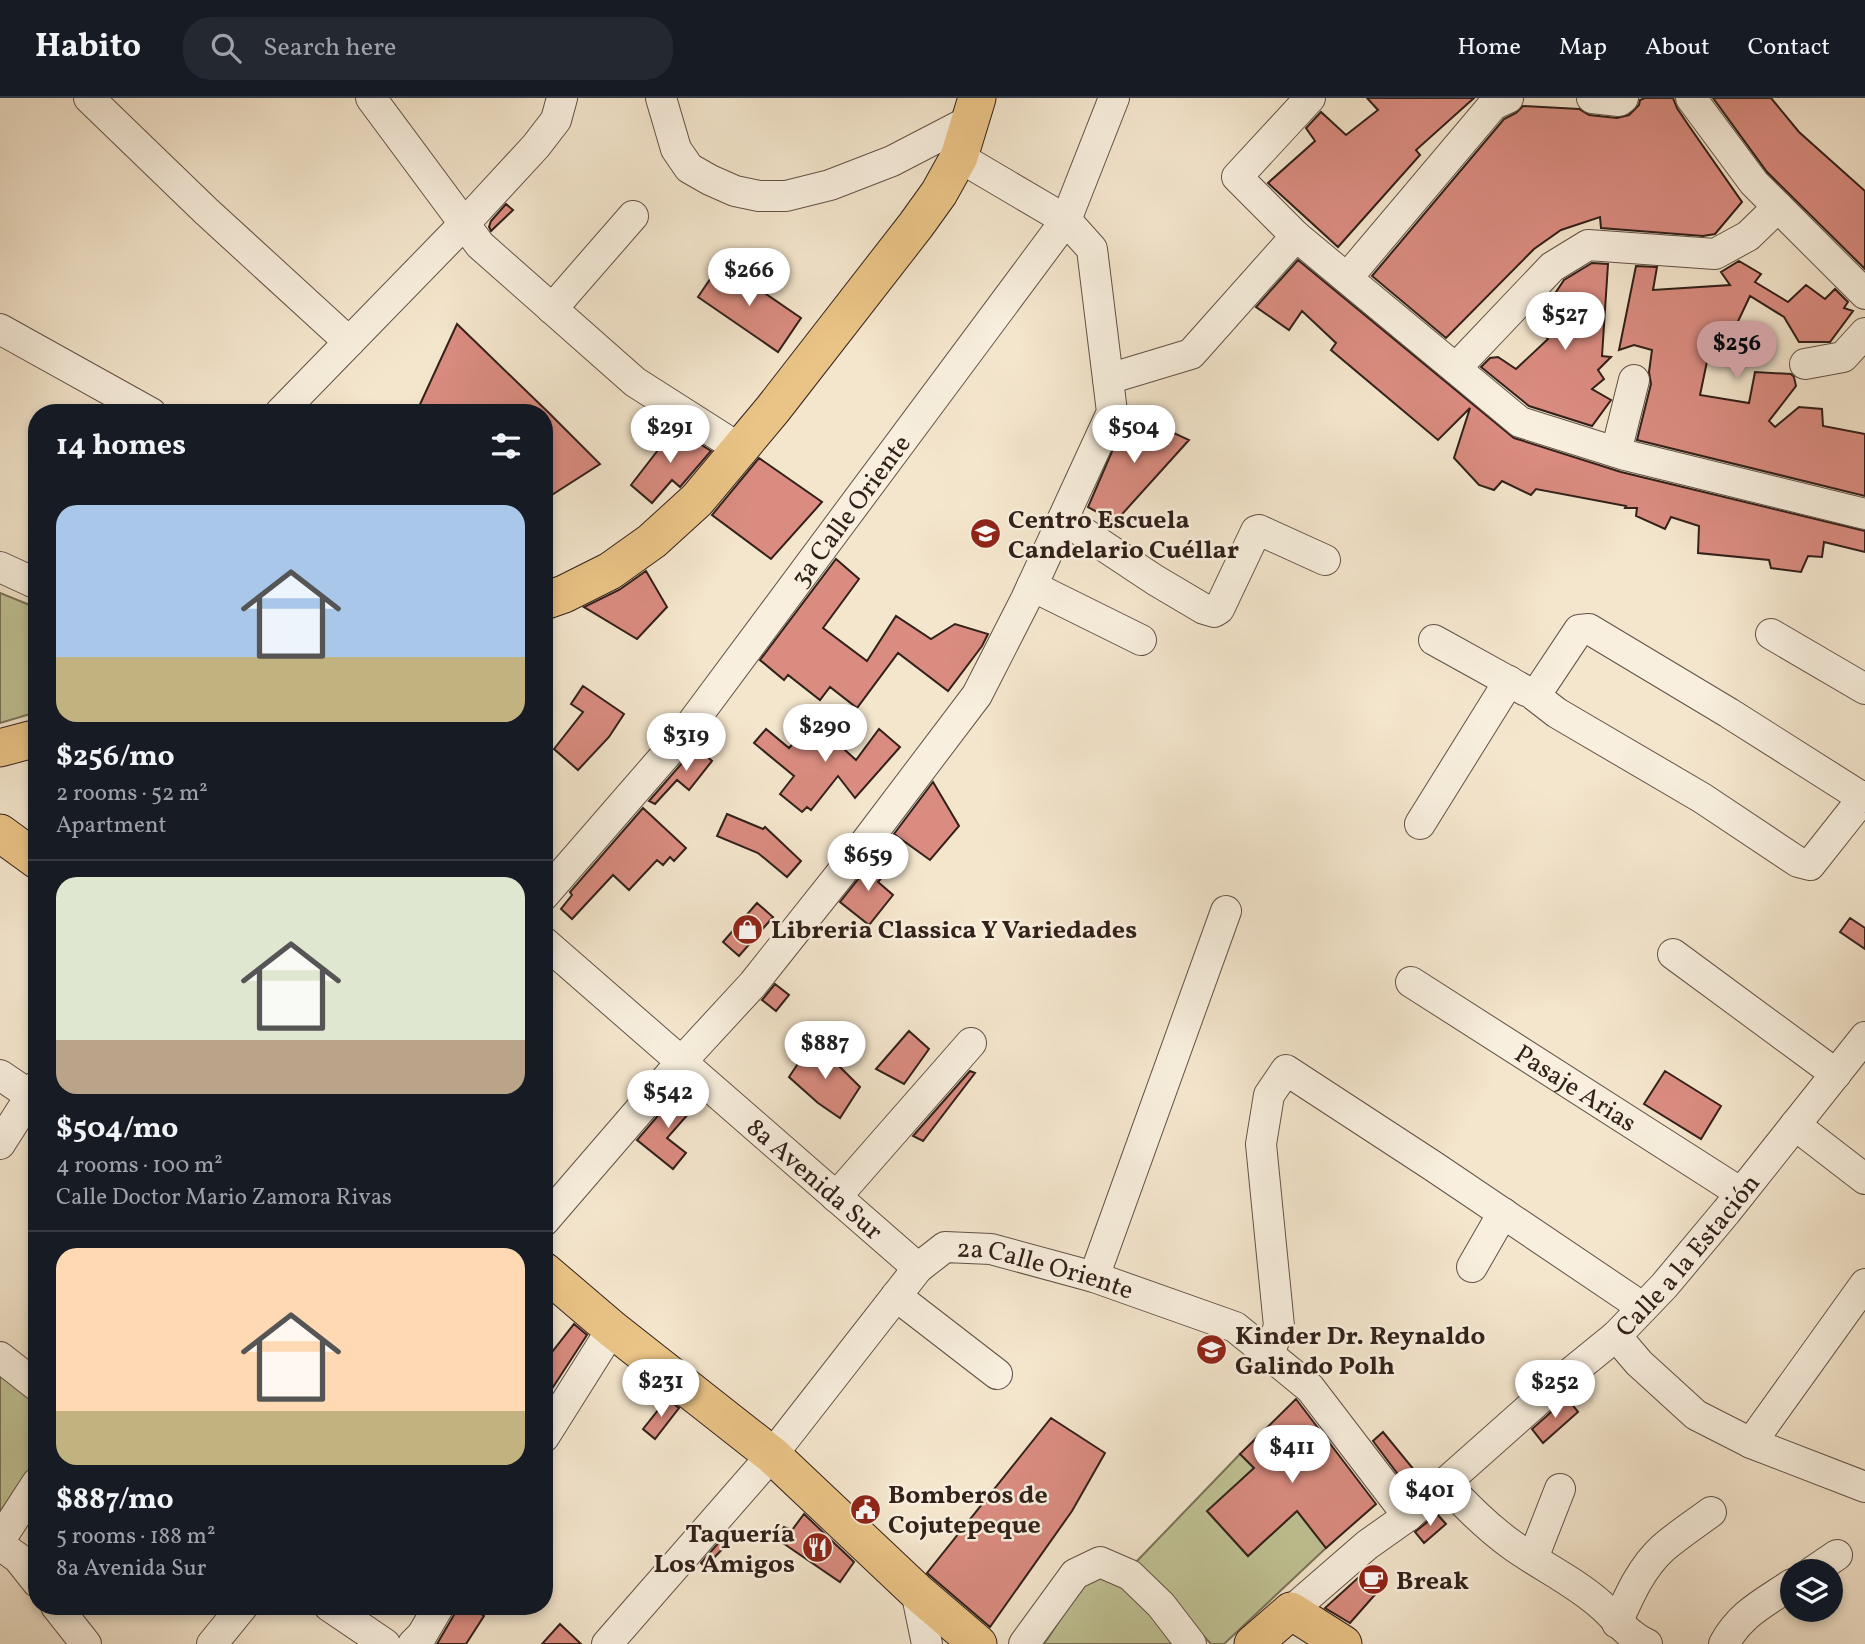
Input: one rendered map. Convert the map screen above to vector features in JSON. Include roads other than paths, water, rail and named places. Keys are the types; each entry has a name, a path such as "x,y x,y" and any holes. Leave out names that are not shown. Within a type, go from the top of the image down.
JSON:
{"main road":[{"path":"553,598 610,571 652,541 697,500 774,409 916,226 959,157 974,109"},
{"path":"0,747 28,740"},
{"path":"0,833 28,853"},
{"path":"553,1279 612,1329 772,1455 916,1591 978,1644"},
{"path":"1253,1644 1291,1611 1343,1644"}],"street":[{"path":"89,98 206,211 349,342"},
{"path":"371,98 480,245 635,382 740,449"},
{"path":"289,404 464,224 550,129 556,120 562,98"},
{"path":"661,98 676,149 689,168 735,191 759,196 786,196 830,185 892,161 974,109"},
{"name":"3a Calle Oriente","path":"553,885 683,735 1066,220 1114,98"},
{"path":"1310,98 1237,177 1296,236 1520,422 1616,452 1865,514"},
{"path":"1347,278 1493,105 1508,98"},
{"path":"1592,98 1619,101 1623,98"},
{"path":"1691,98 1754,183 1865,294"},
{"path":"553,1210 681,1061 753,984 866,843 977,695 1032,586 1112,412 1092,248 1066,220 959,157"},
{"path":"1456,368 1552,267 1588,245 1715,254 1748,236 1778,207"},
{"path":"552,309 633,216"},
{"path":"1108,379 1191,354 1296,236"},
{"path":"0,328 135,404"},
{"path":"1805,364 1843,357 1865,333"},
{"path":"1616,452 1634,380"},
{"path":"1063,519 1155,580 1204,609 1214,612 1219,609 1256,531 1325,560"},
{"path":"0,567 28,580"},
{"path":"1032,586 1141,640"},
{"path":"1434,640 1535,696 1557,713 1702,798 1798,862 1810,865 1864,797 1729,712 1589,629 1579,630 1535,696"},
{"path":"1771,634 1865,689"},
{"path":"1420,824 1509,681"},
{"path":"1094,1277 1226,911"},
{"name":"8a Avenida Sur","path":"553,950 918,1268"},
{"path":"1673,954 1836,1074"},
{"name":"Pasaje Arias","path":"1411,982 1741,1193"},
{"name":"Calle a la Estación","path":"1291,1611 1367,1545 1408,1516 1552,1388 1616,1336 1664,1286 1865,1037"},
{"path":"836,1197 971,1043"},
{"path":"1269,1355 1279,1326 1261,1144 1269,1096 1286,1070 1642,1307"},
{"path":"0,1075 28,1090"},
{"path":"0,1144 28,1104"},
{"path":"1795,1125 1865,1179"},
{"path":"1472,1267 1503,1213"},
{"name":"2a Calle Oriente","path":"607,1644 772,1455 918,1268 945,1247 991,1249 1094,1277 1235,1327 1310,1388 1408,1516"},
{"path":"1751,1443 1865,1284"},
{"path":"896,1296 997,1374"},
{"path":"553,1423 612,1329"},
{"path":"1616,1336 1639,1363 1696,1415 1751,1443 1865,1487"},
{"path":"0,1357 28,1379"},
{"path":"1445,1483 1479,1519 1601,1605 1617,1623 1647,1644"},
{"path":"1533,1559 1560,1489"},
{"path":"28,1503 4,1555 28,1575"},
{"path":"1617,1623 1634,1585 1647,1566 1662,1549 1712,1512"},
{"path":"1831,1559 1837,1555"},
{"path":"1024,1644 1075,1574 1100,1562 1130,1575 1161,1605 1191,1644"},
{"path":"916,1591 927,1644"},
{"path":"1724,1644 1733,1627 1744,1616 1780,1592"},
{"path":"63,1615 86,1644"},
{"path":"212,1644 236,1615"},
{"path":"342,1615 385,1644"},
{"path":"413,1644 434,1615"}],"place":[{"name":"Centro Escuela Candelario Cuéllar","path":"985,534"},
{"name":"Libreria Classica Y Variedades","path":"748,929"},
{"name":"Kinder Dr. Reynaldo Galindo Polh","path":"1212,1350"},
{"name":"Bomberos de Cojutepeque","path":"865,1509"},
{"name":"Taquería Los Amigos","path":"818,1548"},
{"name":"Break","path":"1373,1580"}]}
